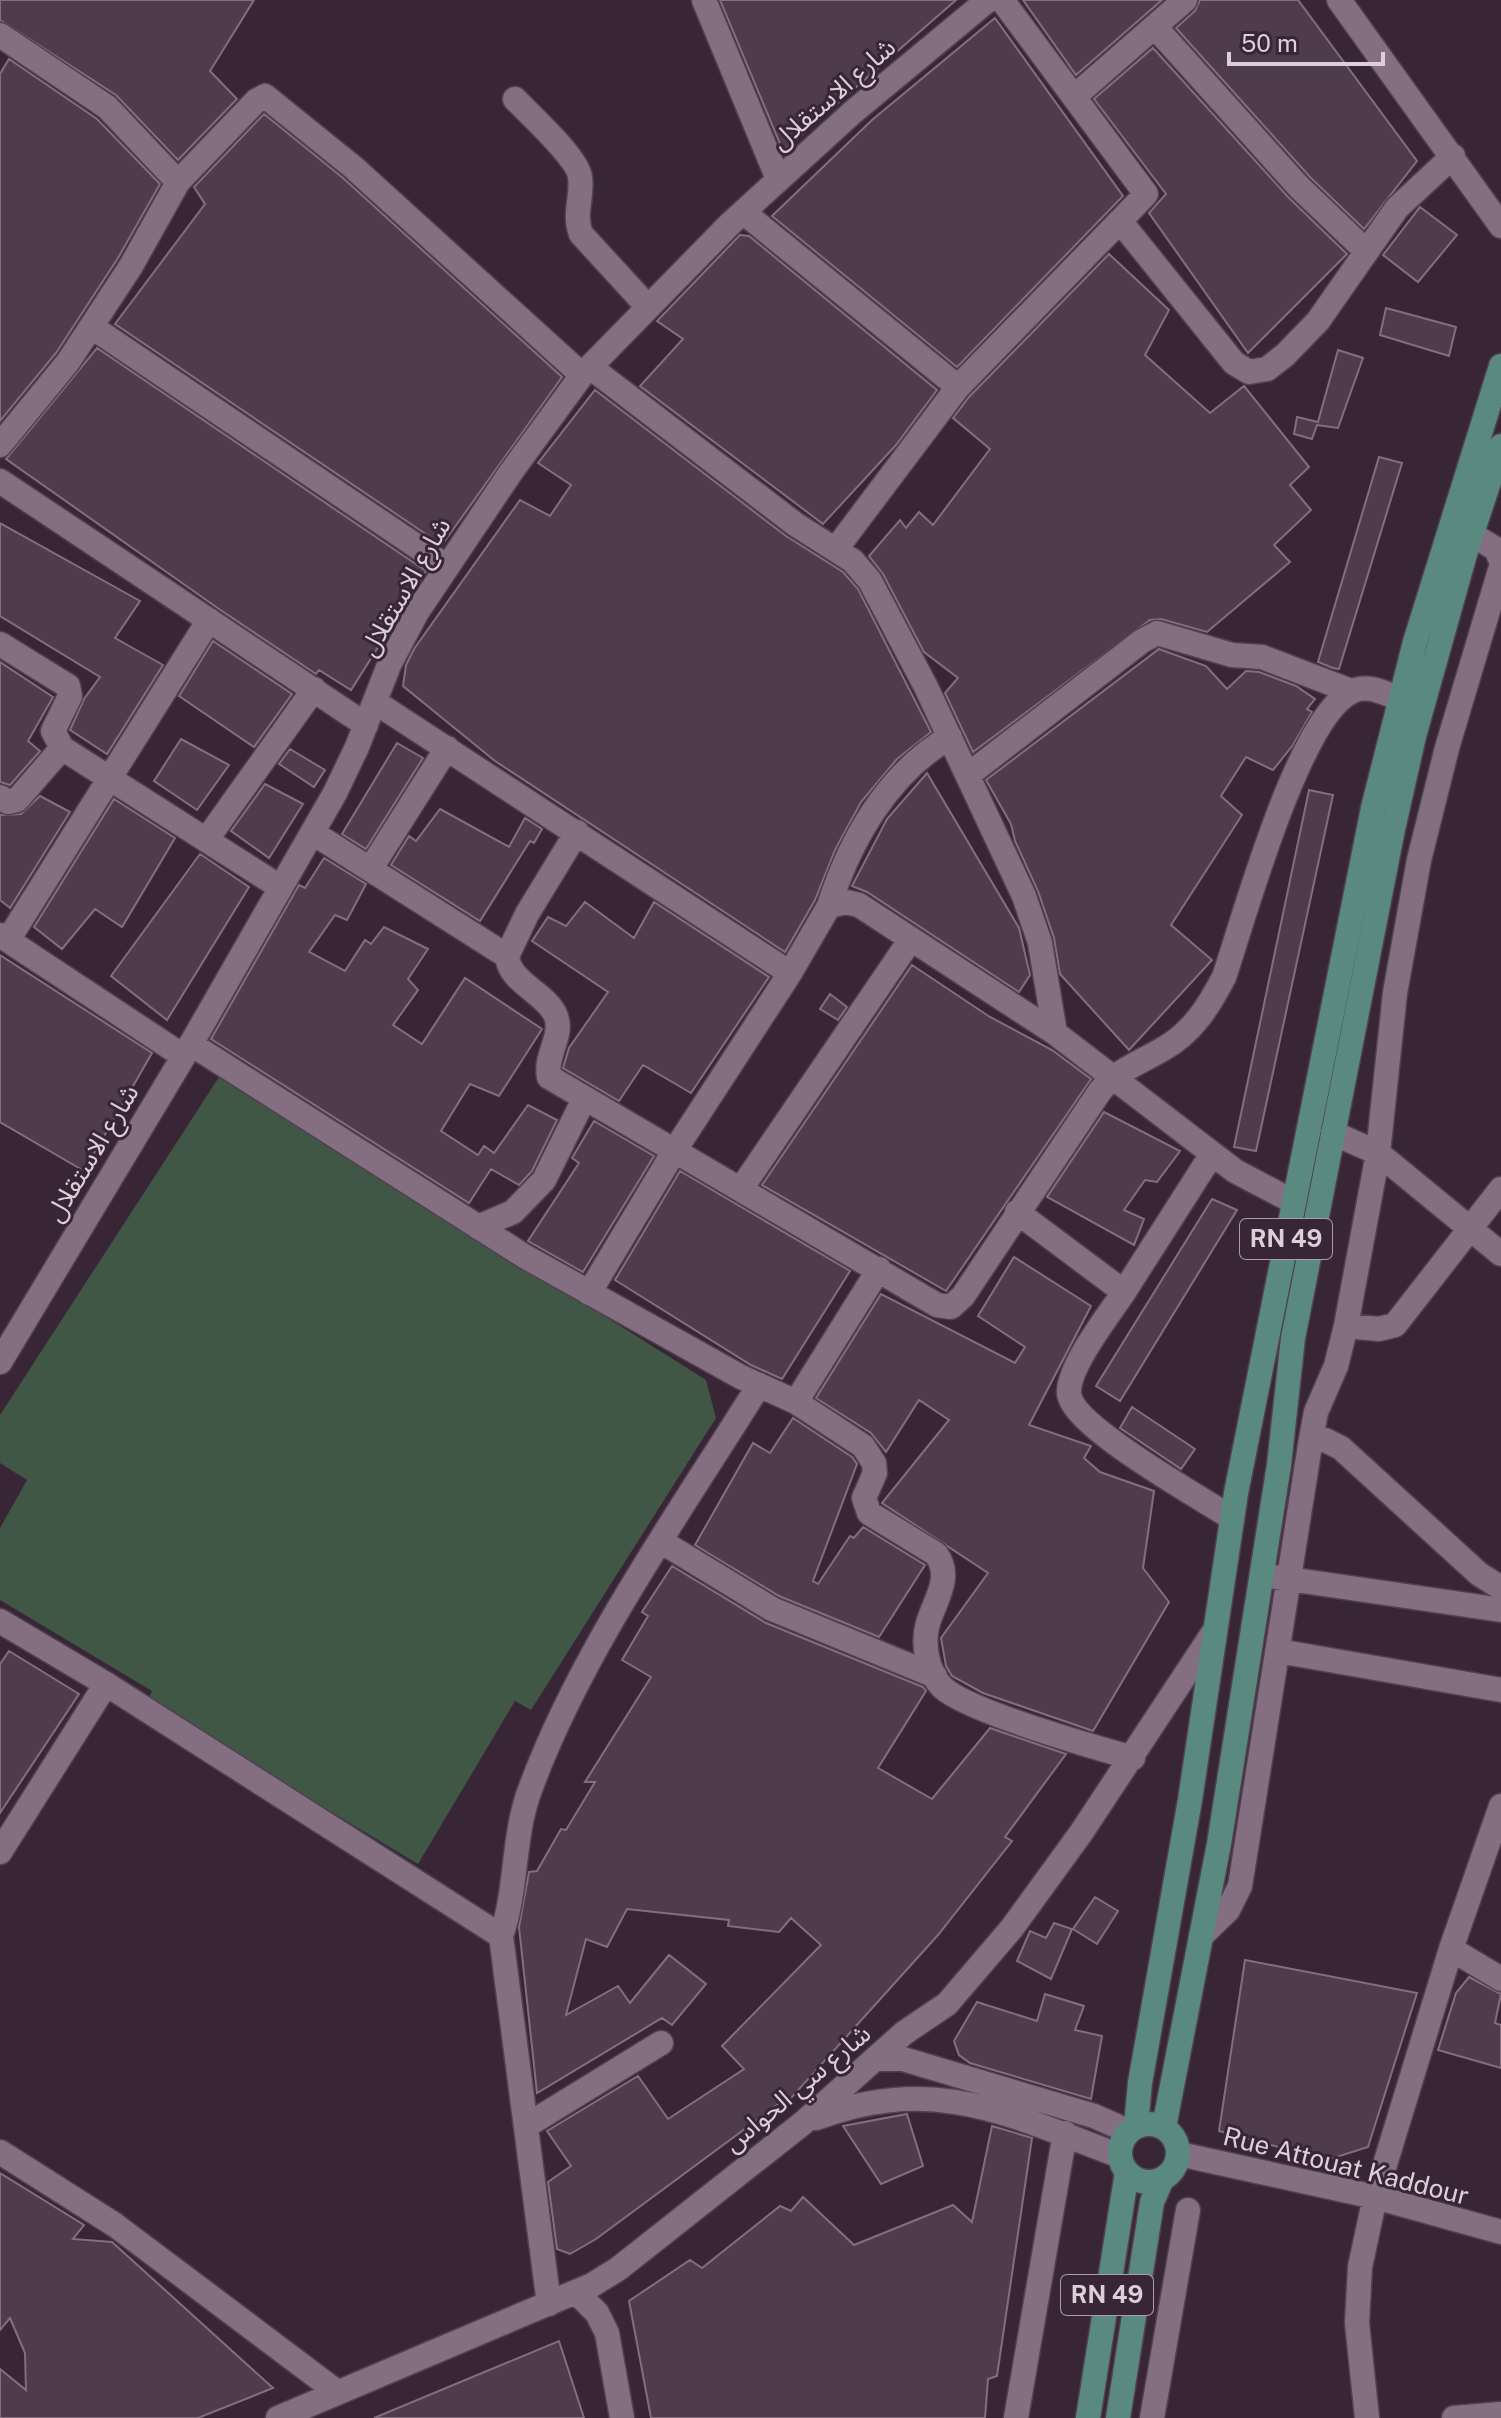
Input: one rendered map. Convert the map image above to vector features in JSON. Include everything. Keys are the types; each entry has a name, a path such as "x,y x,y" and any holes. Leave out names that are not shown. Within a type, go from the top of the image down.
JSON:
{"main road":[{"name":"RN 49","path":"1132,2129 1200,1741 1213,1633 1232,1518 1373,808 1399,699 1501,366"},
{"name":"RN 49","path":"1164,2127 1201,1936 1279,1465 1286,1385 1333,1133 1414,736 1471,534 1501,446"},
{"path":"1154,2123 1164,2127 1175,2138 1179,2154 1174,2169 1162,2179 1144,2182 1123,2164 1132,2129 1154,2123"},
{"name":"RN 49","path":"1088,2418 1123,2164"},
{"name":"RN 49","path":"1118,2418 1152,2202 1162,2179"}],"street":[{"path":"704,0 778,179"},
{"name":"شارع الاستقلال","path":"0,1362 313,833 371,713 389,665 446,566 586,371 778,179 988,0"},
{"path":"836,549 958,387 1146,194 1002,0"},
{"path":"1075,96 1185,0"},
{"path":"1339,0 1501,226"},
{"path":"1155,27 1299,187 1366,251"},
{"path":"0,35 107,107 178,182"},
{"path":"0,445 68,362 92,327 151,233 178,182 260,97 270,98 586,371 795,524 861,568 950,737 1036,929 1055,1033"},
{"path":"515,99 578,169 581,188 576,213 581,234 648,307"},
{"path":"1120,221 1234,363 1249,372 1267,369 1318,321 1397,208 1453,156"},
{"path":"743,212 958,387"},
{"path":"92,327 446,566"},
{"path":"0,481 314,689 447,748 790,973"},
{"path":"1201,1936 1228,1910 1240,1886 1311,1439 1346,1326 1378,1153 1395,993 1419,860 1447,748 1498,591 1501,564 1496,549 1471,534"},
{"path":"209,620 112,778 4,938 589,1293 796,1402 870,1454 875,1473 864,1498 869,1513 936,1554 942,1563 940,1596 925,1634 926,1650 942,1687 961,1699 1133,1758"},
{"path":"968,775 1142,641 1157,633 1232,655 1262,657 1351,691 1366,688 1399,699"},
{"path":"0,644 68,686 70,696 53,731 62,748 280,887"},
{"path":"207,839 314,689"},
{"path":"313,833 507,956 512,972 549,1006 557,1018 557,1035 547,1066 549,1077 937,1305 951,1307 963,1296 1017,1212 1113,1076 1165,1048 1208,1009 1224,977 1294,773 1322,723 1351,691"},
{"path":"589,1293 675,1150 790,973 829,906 849,851 896,781 921,755 950,737"},
{"path":"0,797 8,802 17,800 62,748"},
{"path":"371,868 447,748"},
{"path":"507,956 527,914 577,832"},
{"path":"829,906 846,902 859,905 1055,1033 1212,1154 1294,1202"},
{"path":"741,1189 911,939"},
{"path":"478,1227 513,1212 544,1180 584,1099"},
{"path":"1333,1133 1378,1153 1501,1254"},
{"path":"1212,1154 1075,1370 1069,1395 1073,1408 1131,1454 1232,1518"},
{"path":"1346,1326 1379,1329 1395,1325 1501,1189"},
{"path":"1017,1212 1124,1292"},
{"path":"796,1402 879,1269"},
{"path":"549,2304 501,1936 509,1903 514,1847 543,1755 594,1654 759,1385"},
{"path":"1286,1385 1326,1388"},
{"path":"1311,1439 1325,1440 1341,1448 1479,1574 1501,1588"},
{"path":"662,1542 772,1609 935,1676"},
{"path":"1260,1575 1501,1610"},
{"path":"0,1621 106,1684 501,1936"},
{"name":"شارع سي الحواس","path":"278,2418 577,2293 618,2269 803,2123 904,2033 947,2004 1002,1939 1133,1758 1213,1633"},
{"path":"1278,1651 1501,1690"},
{"path":"0,1852 106,1684"},
{"path":"1367,2418 1357,2323 1360,2267 1375,2197 1451,1949 1501,1806"},
{"path":"1451,1949 1501,1979"},
{"path":"526,2126 661,2043"},
{"path":"877,2059 903,2059 1132,2129"},
{"path":"803,2123 875,2100 924,2097 959,2102 1065,2133 1123,2164"},
{"path":"1016,2418 1065,2133"},
{"path":"0,2152 115,2225 337,2392"},
{"name":"Rue Attouat Kaddour","path":"1179,2154 1375,2197 1501,2232"},
{"path":"1152,2418 1188,2210"},
{"path":"577,2293 597,2313 607,2333 622,2418"},
{"path":"1454,2418 1501,2414"}],"green space":[{"path":"221,1074 706,1380 716,1418 531,1710 515,1701 418,1864 147,1701 152,1691 0,1600 0,1528 27,1480 0,1463 0,1415"}],"building":[{"path":"0,0 254,0 210,71 237,99 178,160 116,95 0,20"},
{"path":"720,0 956,0 783,151"},
{"path":"1023,0 1162,0 1076,75"},
{"path":"1200,0 1298,0 1417,161 1364,229 1310,177 1176,28 1195,11"},
{"path":"995,18 1123,196 957,367 772,216 872,120"},
{"path":"1153,48 1288,197 1347,254 1248,353 1149,213 1166,194 1094,99"},
{"path":"9,59 97,119 160,184 118,258 56,353 0,421 0,74"},
{"path":"264,114 343,178 562,377 442,545 115,324 205,204 194,187"},
{"path":"1420,207 1457,235 1418,282 1383,255"},
{"path":"740,235 749,236 937,390 896,445 823,524 640,386 683,339 657,321"},
{"path":"1109,254 1169,310 1145,355 1210,413 1244,386 1309,467 1290,485 1311,510 1274,545 1290,562 1207,632 1161,619 1150,620 973,752 945,693 958,678 924,652 883,574 869,556 900,520 906,528 919,512 933,525 990,449 953,418 969,397"},
{"path":"1386,308 1456,327 1449,356 1380,335"},
{"path":"97,348 426,571 351,690 319,670 316,674 6,459"},
{"path":"1338,350 1363,358 1338,428 1317,425 1312,439 1294,434 1297,417 1318,422"},
{"path":"595,390 786,536 843,572 858,589 931,732 897,759 861,802 835,850 815,900 785,952 495,761 403,686 406,665 414,649 520,500 550,516 571,485 538,463"},
{"path":"1379,457 1402,463 1339,669 1333,668 1318,662"},
{"path":"0,523 140,601 115,638 163,665 107,754 70,730 84,699 100,677 0,616"},
{"path":"213,641 292,694 254,747 179,696"},
{"path":"1159,649 1206,666 1227,689 1246,671 1259,672 1296,686 1315,699 1307,709 1312,712 1293,745 1273,770 1246,757 1221,796 1242,815 1171,925 1212,960 1129,1050 1060,974 1054,938 1038,891 1015,841 1011,824 986,780"},
{"path":"0,662 53,697 28,741 40,751 10,785 0,782"},
{"path":"181,739 229,765 197,810 154,781"},
{"path":"397,743 423,758 366,849 342,834"},
{"path":"290,749 325,770 314,787 279,764"},
{"path":"927,773 1019,928 1030,975 1019,992 867,892 852,886 887,819"},
{"path":"265,784 303,804 269,858 231,831"},
{"path":"1309,790 1333,795 1256,1151 1234,1147"},
{"path":"40,796 70,812 10,908 0,900 0,815 21,814"},
{"path":"114,799 175,838 122,927 95,909 62,949 34,927"},
{"path":"440,809 509,847 525,818 542,829 534,843 530,841 480,921 391,865 409,836 416,841"},
{"path":"200,854 249,887 167,1020 111,976"},
{"path":"324,858 366,884 347,920 335,915 309,952 345,971 365,940 371,944 384,927 428,949 408,979 418,990 393,1025 422,1044 465,978 542,1029 499,1096 470,1084 441,1131 478,1155 484,1146 494,1153 528,1105 557,1120 532,1171 519,1185 491,1169 469,1203 211,1039 299,885 305,888"},
{"path":"585,902 634,938 654,902 769,977 691,1093 643,1065 619,1101 563,1068 569,1048 608,992 532,941 548,917 566,926"},
{"path":"0,955 152,1053 84,1171 0,1122"},
{"path":"912,965 990,1017 1052,1050 1091,1079 946,1291 762,1185"},
{"path":"830,994 847,1007 838,1020 820,1009"},
{"path":"1104,1112 1180,1151 1157,1182 1145,1180 1124,1210 1144,1219 1134,1245 1047,1197"},
{"path":"594,1121 654,1156 583,1272 528,1241 579,1163 572,1158"},
{"path":"680,1171 850,1271 782,1379 751,1365 615,1280"},
{"path":"1212,1199 1237,1210 1120,1401 1096,1386"},
{"path":"1014,1257 1091,1306 1029,1425 1091,1446 1084,1458 1100,1472 1154,1491 1143,1568 1169,1602 1093,1731 983,1693 952,1676 946,1666 941,1638 988,1573 882,1503 949,1420 919,1400 886,1452 871,1433 816,1398 881,1294 1015,1363 1025,1347 978,1316"},
{"path":"1132,1407 1195,1449 1181,1469 1120,1428"},
{"path":"793,1418 852,1457 857,1464 813,1581 818,1584 850,1536 854,1538 863,1527 925,1565 879,1637 779,1596 695,1545 753,1443 770,1453"},
{"path":"672,1566 766,1623 923,1687 926,1691 878,1768 932,1799 990,1728 1066,1754 1005,1837 1012,1841 938,1935 783,2107 780,2103 596,2239 570,2254 557,2249 548,2182 571,2166 547,2131 638,2076 668,2119 744,2069 722,2046 821,1945 791,1918 779,1932 728,1926 729,1920 627,1909 607,1947 586,1939 566,2015 618,1986 630,2003 669,1955 706,1984 672,2025 662,2018 537,2093 519,1927 529,1872 537,1871 561,1829 566,1830 595,1782 585,1782 651,1677 622,1660 648,1616 642,1612"},
{"path":"9,1651 79,1694 0,1813 0,1664"},
{"path":"1095,1897 1118,1911 1097,1944 1073,1929"},
{"path":"1054,1923 1072,1929 1051,1979 1017,1961 1030,1931 1046,1938"},
{"path":"1245,1960 1417,1993 1368,2147 1327,2160 1219,2131"},
{"path":"1469,1977 1501,1994 1495,2023 1501,2025 1501,2068 1438,2050 1456,1993"},
{"path":"1045,1994 1084,2006 1075,2030 1102,2036 1091,2099 970,2063 959,2055 954,2041 977,2002 1037,2021"},
{"path":"907,2114 923,2166 881,2184 843,2126"},
{"path":"992,2126 1032,2138 997,2376 988,2379 985,2418 651,2418 629,2301 690,2260 702,2268 780,2206 791,2211 803,2197 854,2245 953,2205 972,2222"},
{"path":"0,2173 84,2225 73,2239 112,2242 273,2388 198,2418 0,2418 0,2369 26,2390 25,2353 10,2318 0,2330"},
{"path":"559,2341 584,2418 374,2418"}]}
